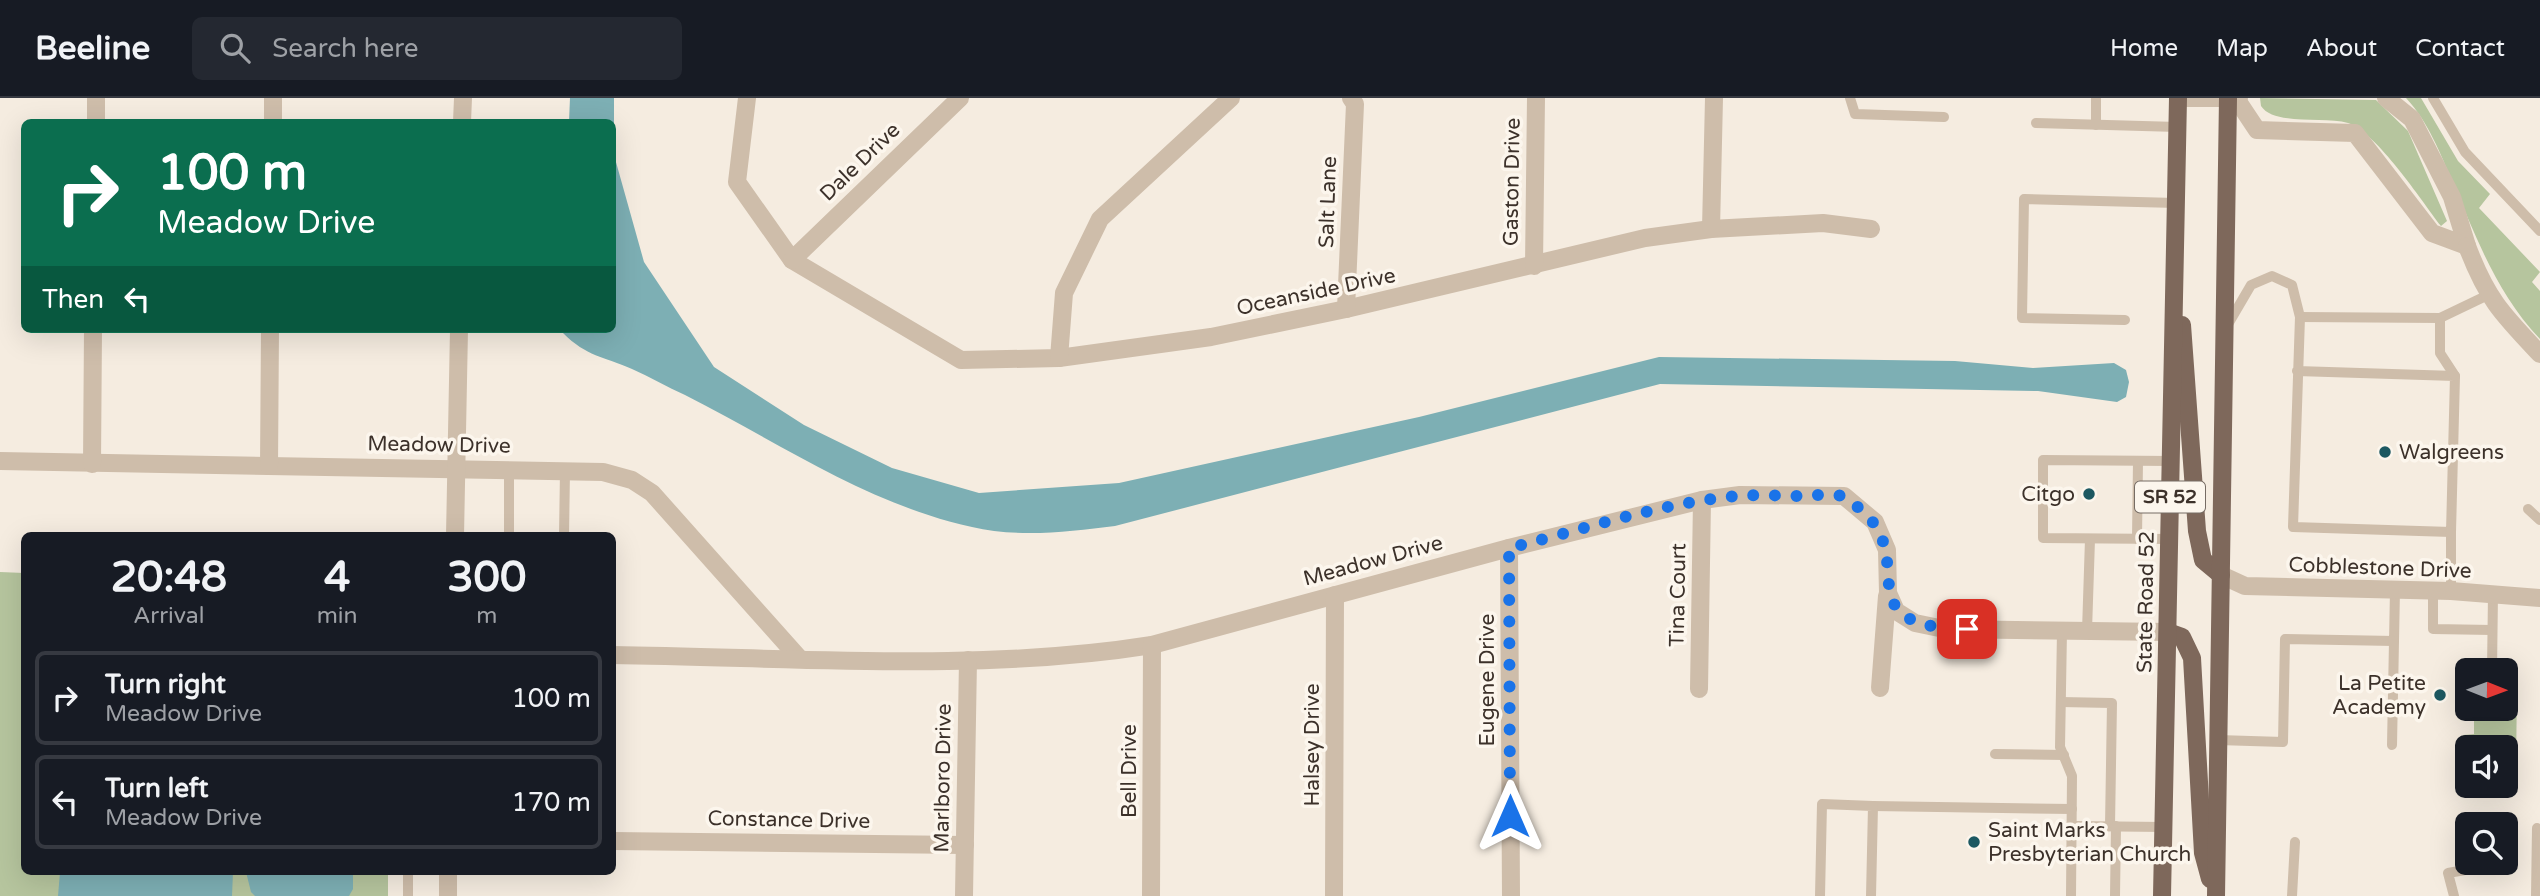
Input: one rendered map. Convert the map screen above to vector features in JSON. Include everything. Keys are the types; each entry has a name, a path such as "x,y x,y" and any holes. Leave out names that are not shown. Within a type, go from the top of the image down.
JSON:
{"main road":[{"name":"State Road 52","path":"2162,896 2179,98"},
{"name":"SR 52","path":"2215,896 2225,329 2233,99"},
{"path":"2174,276 2185,343 2197,531 2203,560 2221,575"},
{"path":"2168,632 2182,637 2192,659 2203,853 2215,896"}],"street":[{"path":"96,98 96,119"},
{"path":"273,98 273,119"},
{"path":"462,119 463,98"},
{"path":"747,98 737,181 792,260"},
{"name":"Dale Drive","path":"792,260 960,98"},
{"path":"1059,358 1064,293 1100,219 1231,98"},
{"name":"Salt Lane","path":"1346,309 1355,104 1351,98"},
{"name":"Gaston Drive","path":"1534,267 1536,98"},
{"path":"1711,229 1714,98"},
{"path":"2179,98 2233,99 2258,130 2355,134 2432,233 2467,246"},
{"path":"2386,98 2412,118 2452,197 2467,246 2488,295 2540,354"},
{"name":"Oceanside Drive","path":"792,260 961,360 1059,358 1211,337 1534,267 1645,238 1711,229 1823,223 1871,229"},
{"path":"92,464 93,333"},
{"path":"269,466 270,333"},
{"path":"455,532 459,333"},
{"name":"Meadow Drive","path":"0,461 457,467 603,472 632,480 652,493 799,658"},
{"name":"Meadow Drive","path":"616,654 968,660 1097,654 1152,645 1509,548 1702,500 1740,495 1844,496 1875,522 1886,550 1888,593 1880,688"},
{"name":"Tina Court","path":"1699,689 1702,500"},
{"name":"Eugene Drive","path":"1509,548 1511,896"},
{"name":"Cobblestone Drive","path":"2221,575 2245,586 2442,591 2540,598"},
{"path":"1888,593 1896,611 1915,623 1944,629 2168,632"},
{"name":"Halsey Drive","path":"1334,896 1335,595"},
{"name":"Bell Drive","path":"1151,896 1152,645"},
{"name":"Marlboro Drive","path":"964,896 968,660"},
{"name":"Constance Drive","path":"616,841 965,845"},
{"path":"448,875 448,896"}],"lane":[{"path":"1850,98 1855,114 1944,117"},
{"path":"2096,98 2096,125"},
{"path":"2433,98 2465,152 2540,231"},
{"path":"2036,123 2178,127"},
{"path":"2125,320 2022,318 2024,200 2176,203"},
{"path":"2225,329 2251,285 2272,276 2292,285 2300,317 2293,527 2451,532"},
{"path":"2300,317 2441,318 2488,295"},
{"path":"2441,318 2440,353 2455,376 2451,532 2433,629 2492,630"},
{"path":"2297,371 2455,376"},
{"path":"2169,539 2043,538 2043,460 2171,461"},
{"path":"2137,539 2138,461"},
{"path":"509,469 509,532"},
{"path":"564,532 565,471"},
{"path":"2528,509 2540,520"},
{"path":"2087,631 2090,539"},
{"path":"2392,745 2395,590"},
{"path":"2492,658 2493,594"},
{"path":"2062,631 2060,747 2072,776 2071,896"},
{"path":"2218,740 2283,741 2285,639 2394,641"},
{"path":"2061,702 2112,703 2115,896"},
{"path":"1995,754 2064,755"},
{"path":"1820,896 1822,804 2072,809"},
{"path":"1871,896 1873,806"},
{"path":"2072,825 2164,827"},
{"path":"2536,828 2536,896"},
{"path":"2292,896 2295,842"},
{"path":"2454,896 2448,873 2455,872"},
{"path":"408,875 408,896"}],"green space":[{"path":"2260,98 2376,100 2408,131 2447,221 2441,226 2398,168 2360,129 2338,121 2277,116 2261,106"},
{"path":"2406,98 2421,98 2458,161 2490,194 2479,208 2540,272 2532,282 2540,291 2540,339 2500,285 2433,139"},
{"path":"0,572 21,573 21,875 388,875 388,896 0,896"},
{"path":"2474,721 2517,721 2516,735 2463,735 2474,734"}],"water":[{"path":"570,98 614,98 614,119 569,119"},
{"path":"616,162 644,262 714,367 804,425 892,468 979,493 1119,483 1419,417 1659,357 1955,361 2033,368 2114,363 2126,370 2129,382 2126,397 2117,402 2038,391 1660,384 1115,526 1040,533 994,531 953,522 912,510 873,494 685,395 632,369 588,352 563,333 616,333"},
{"path":"60,875 233,875 232,896 58,896"},
{"path":"247,875 353,875 353,889 349,896 255,896 251,892"}],"place":[{"name":"Walgreens","path":"2385,452"},
{"name":"Citgo","path":"2089,494"},
{"name":"La Petite Academy","path":"2440,695"},
{"name":"Saint Marks Presbyterian Church","path":"1974,842"}],"route":[{"path":"1510,816 1509,548 1702,500 1740,495 1844,496 1875,522 1886,550 1888,593 1896,611 1915,623 1944,629 1967,629"}]}
